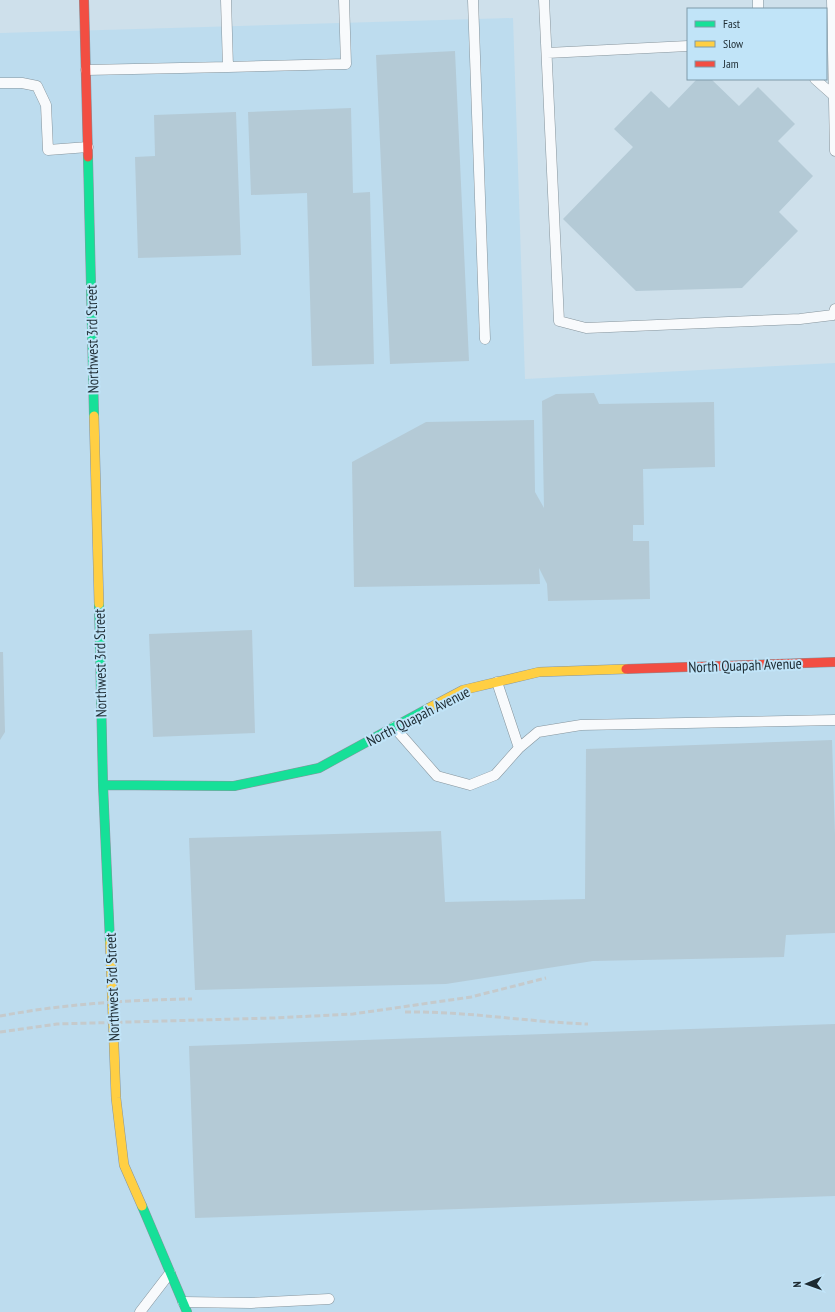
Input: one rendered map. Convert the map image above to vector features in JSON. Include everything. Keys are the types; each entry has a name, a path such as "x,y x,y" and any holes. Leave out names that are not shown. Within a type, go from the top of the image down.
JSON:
{"street":[{"name":"Northwest 3rd Street","path":"84,0 103,785 116,1098 124,1165 187,1312"},
{"name":"North Quapah Avenue","path":"103,785 234,786 318,768 463,690 539,672 835,662"}],"lane":[{"path":"226,0 228,67"},
{"path":"86,70 346,64 344,0"},
{"path":"473,0 485,339"},
{"path":"544,0 559,321 586,328 800,319 833,315 835,309"},
{"path":"832,0 835,151"},
{"path":"547,53 687,46"},
{"path":"816,80 834,95"},
{"path":"0,83 22,83 37,86 46,105 48,150 88,147"},
{"path":"497,682 519,748"},
{"path":"394,727 437,776 470,785 495,775 519,748 538,732 581,725 835,720"},
{"path":"140,1312 170,1273"},
{"path":"183,1302 251,1303 329,1299"}],"shaded area":[{"path":"513,18 525,379 835,363 835,1312 0,1312 0,33"}],"building":[{"path":"455,51 469,361 390,364 376,55"},
{"path":"696,80 712,80 739,106 758,87 795,124 778,141 813,176 779,212 798,231 742,288 636,291 563,219 633,147 614,129 651,91 669,108"},
{"path":"351,108 353,193 370,192 374,364 312,366 307,193 251,195 248,112"},
{"path":"236,112 241,255 138,258 135,157 155,156 154,115"},
{"path":"594,393 599,404 714,402 715,467 643,469 644,525 633,525 633,541 649,541 650,599 548,601 547,584 539,568 540,584 354,587 352,462 426,422 534,420 535,492 544,508 542,401 556,394"},
{"path":"252,630 255,733 153,737 149,634"},
{"path":"0,652 3,652 5,732 0,740"},
{"path":"832,740 835,835 835,933 786,935 784,957 593,961 446,984 195,990 189,838 441,831 445,902 585,899 586,749"},
{"path":"835,1024 835,1196 195,1218 189,1046"}],"railway":[{"path":"0,1032 57,1024 273,1018 353,1014 471,997 546,978"},
{"path":"0,1016 48,1008 96,1003 192,999"},
{"path":"405,1012 451,1013 588,1024"}],"traffic: fast":[{"path":"88,157 94,416"},
{"path":"99,604 103,785 110,942"},
{"path":"103,785 234,786 319,768 429,708"},
{"path":"142,1206 187,1312"}],"traffic: slow":[{"path":"94,416 99,604"},
{"path":"429,708 463,690 539,672 626,669"},
{"path":"110,942 116,1098 124,1165 142,1206"}],"traffic: jam":[{"path":"84,0 88,157"},
{"path":"626,669 835,662"}]}
